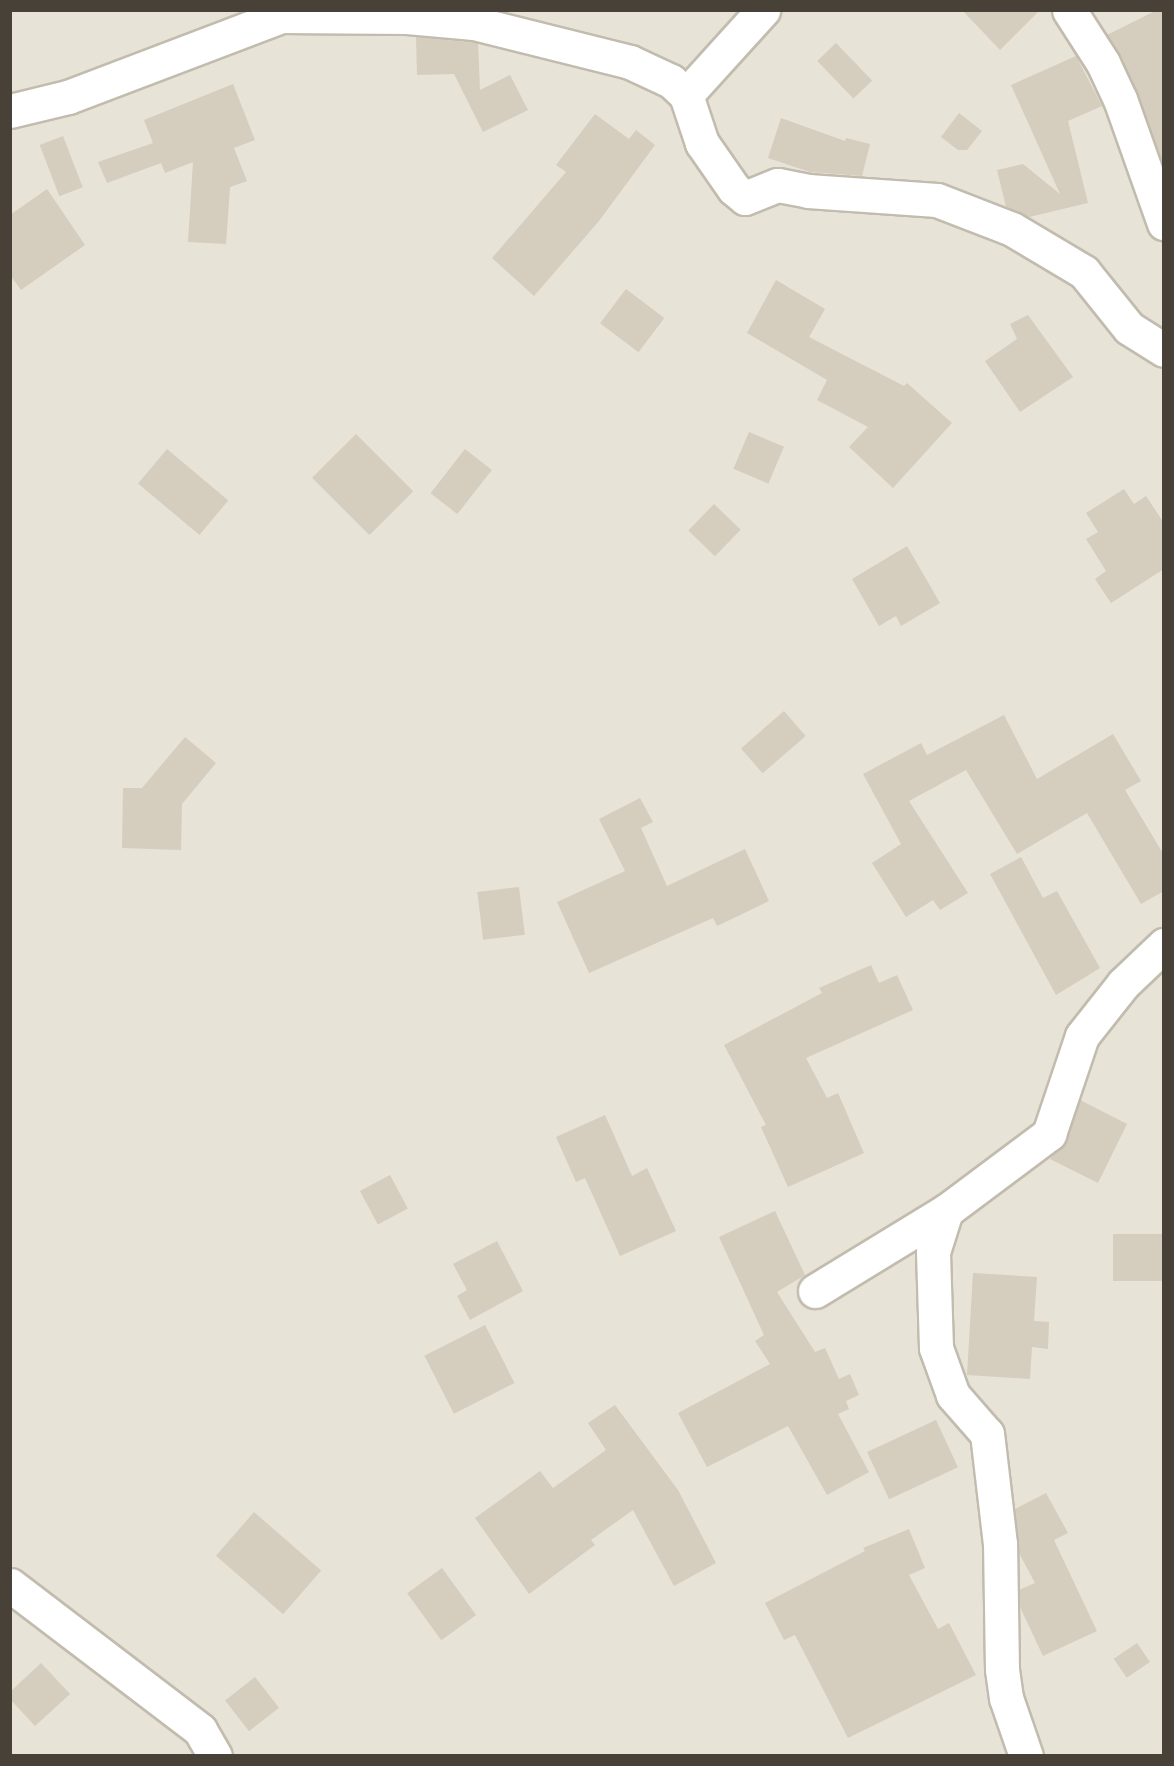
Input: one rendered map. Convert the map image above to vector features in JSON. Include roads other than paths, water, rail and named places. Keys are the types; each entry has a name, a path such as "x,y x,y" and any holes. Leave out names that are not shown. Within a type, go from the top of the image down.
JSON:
{"street":[{"path":"686,95 763,10"},
{"path":"1069,10 1103,63 1120,99 1164,223"},
{"path":"10,111 68,97 281,16 407,17 474,23 630,62 671,81 686,95 702,143 734,189 746,198 778,185 808,191 937,200 1012,229 1084,272 1129,328 1164,350"},
{"path":"815,1290 946,1211 1049,1134 1082,1036 1123,984 1164,945"},
{"path":"946,1211 933,1252 936,1348 953,1395 987,1434 998,1510 1002,1669 1006,1698 1026,1755"},
{"path":"10,1585 200,1730 215,1755"}]}
